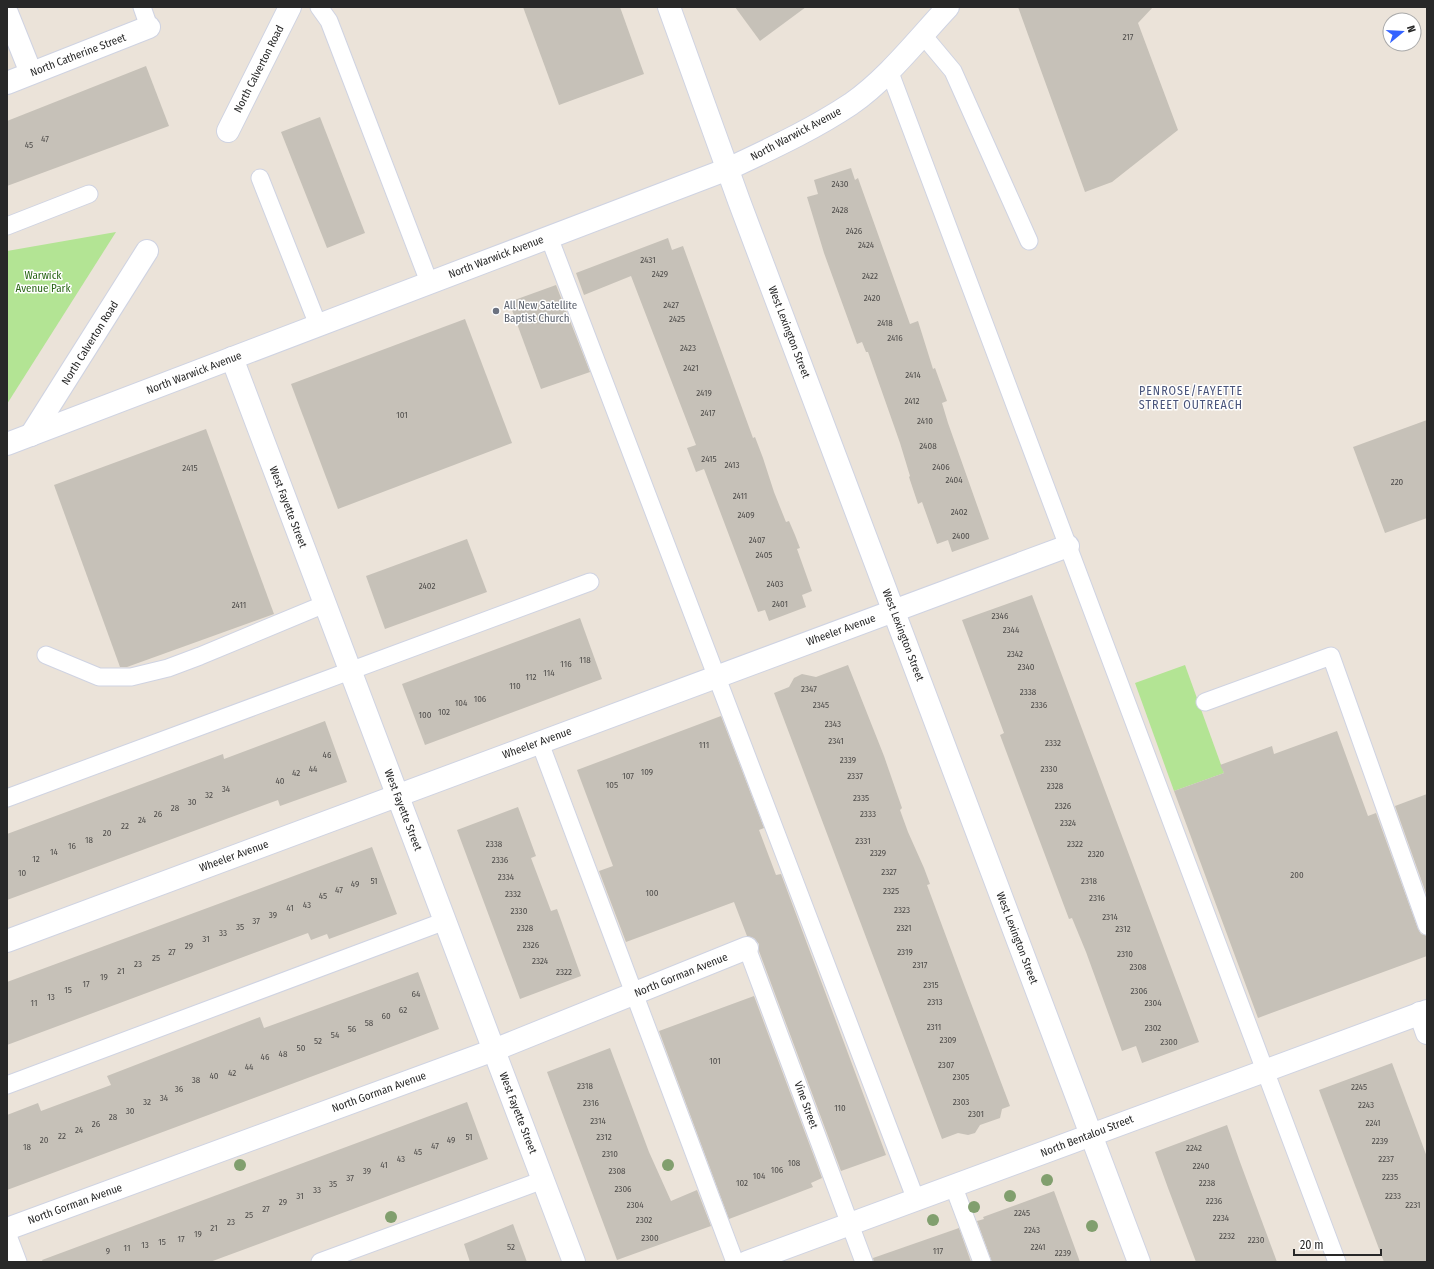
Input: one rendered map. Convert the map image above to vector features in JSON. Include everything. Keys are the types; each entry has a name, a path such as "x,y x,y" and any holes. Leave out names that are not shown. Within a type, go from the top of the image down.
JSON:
{"street":[{"name":"North Calverton Road","path":"228,131 290,7"},
{"name":"West Lexington Street","path":"669,7 728,169 1139,1262"},
{"name":"North Warwick Avenue","path":"7,444 728,169 782,144 817,125 852,103 889,70 948,7"},
{"path":"7,13 32,73"},
{"name":"North Catherine Street","path":"7,83 149,27"},
{"name":"North Calverton Road","path":"31,435 147,251"},
{"name":"West Fayette Street","path":"232,358 574,1262"},
{"name":"Wheeler Avenue","path":"7,941 1068,546"},
{"name":"North Gorman Avenue","path":"7,1229 494,1050 747,948"},
{"name":"North Bentalou Street","path":"747,1262 1265,1070 1425,1019"}],"lane":[{"path":"142,7 149,27"},
{"path":"319,7 329,21 429,282"},
{"path":"922,34 953,72 1029,240"},
{"path":"889,70 1337,1262"},
{"path":"260,178 318,325"},
{"path":"7,226 89,194"},
{"path":"549,237 916,1200"},
{"path":"7,798 590,582"},
{"path":"46,655 99,677 131,677 168,668 187,661 325,604"},
{"path":"1205,702 1331,656 1427,926"},
{"path":"540,743 735,1262"},
{"path":"7,1085 445,921"},
{"name":"Vine Street","path":"747,948 864,1262"},
{"path":"320,1262 543,1180"},
{"path":"953,1185 982,1262"},
{"path":"7,1234 18,1262"}],"green space":[{"name":"Warwick Avenue Park","path":"116,232 7,404 7,251"},
{"path":"1185,665 1224,773 1174,791 1135,683"}],"building":[{"path":"523,7 620,7 644,74 559,105"},
{"path":"735,7 806,7 760,41"},
{"path":"1018,7 1153,7 1138,23 1178,130 1112,182 1085,192"},
{"path":"146,66 169,126 7,186 7,121"},
{"path":"320,117 365,233 327,248 281,132"},
{"path":"851,168 855,180 858,178 910,324 918,321 933,369 935,368 947,401 942,403 948,423 989,539 952,552 948,540 937,544 922,502 918,504 900,443 868,352 866,352 862,342 857,344 824,253 807,197 818,194 814,180"},
{"path":"668,238 672,250 683,246 753,438 755,437 786,522 789,521 800,548 797,549 812,591 802,595 806,607 769,621 765,610 758,612 704,469 696,472 687,448 696,445 631,276 584,295 576,273"},
{"path":"556,285 590,372 541,389 509,302"},
{"path":"465,319 512,443 338,509 291,384"},
{"path":"1427,420 1427,518 1385,533 1353,447"},
{"path":"206,429 274,614 127,667 120,667 54,485"},
{"path":"467,539 487,592 385,629 366,576"},
{"path":"1032,595 1199,1042 1142,1063 1136,1046 1122,1051 1086,952 1072,918 1069,919 1000,735 1004,733 962,620"},
{"path":"580,618 602,679 425,745 402,684"},
{"path":"848,665 884,756 902,808 900,810 930,884 927,885 1010,1106 1002,1109 1000,1118 980,1125 975,1133 968,1135 958,1133 942,1139 774,693 789,687 794,678 802,674 816,677"},
{"path":"721,716 764,828 759,830 776,875 781,874 886,1155 841,1171 759,951 759,944 754,938 747,936 734,902 626,942 599,871 613,866 577,770"},
{"path":"325,721 347,782 280,806 278,800 7,900 7,834 223,754 224,759"},
{"path":"1337,731 1368,816 1376,813 1418,929 1421,934 1427,936 1427,956 1258,1018 1174,791 1224,773 1220,765 1272,746 1274,754"},
{"path":"1427,794 1427,896 1395,806"},
{"path":"518,807 536,856 531,858 551,911 557,909 581,976 520,999 457,830"},
{"path":"372,847 397,914 329,939 327,934 311,940 308,933 7,1045 7,982"},
{"path":"418,972 439,1029 7,1190 7,1115 38,1103 41,1111 111,1085 107,1076 260,1017 264,1028"},
{"path":"754,996 822,1178 811,1183 813,1187 729,1219 659,1031"},
{"path":"610,1048 649,1152 671,1201 697,1190 711,1226 617,1260 547,1072"},
{"path":"1392,1063 1427,1157 1427,1262 1384,1262 1319,1090"},
{"path":"467,1102 488,1159 210,1262 43,1262 42,1260"},
{"path":"1227,1125 1277,1262 1196,1262 1168,1188 1155,1152"},
{"path":"1054,1191 1080,1262 992,1262 977,1221 984,1219 983,1217"},
{"path":"513,1224 527,1262 470,1262 464,1244"},
{"path":"959,1228 971,1262 874,1262 873,1258"}],"place":[{"name":"All New Satellite Baptist Church","path":"496,311"}],"district":[{"name":"PENROSE/FAYETTE STREET OUTREACH","path":"1191,398"}]}
